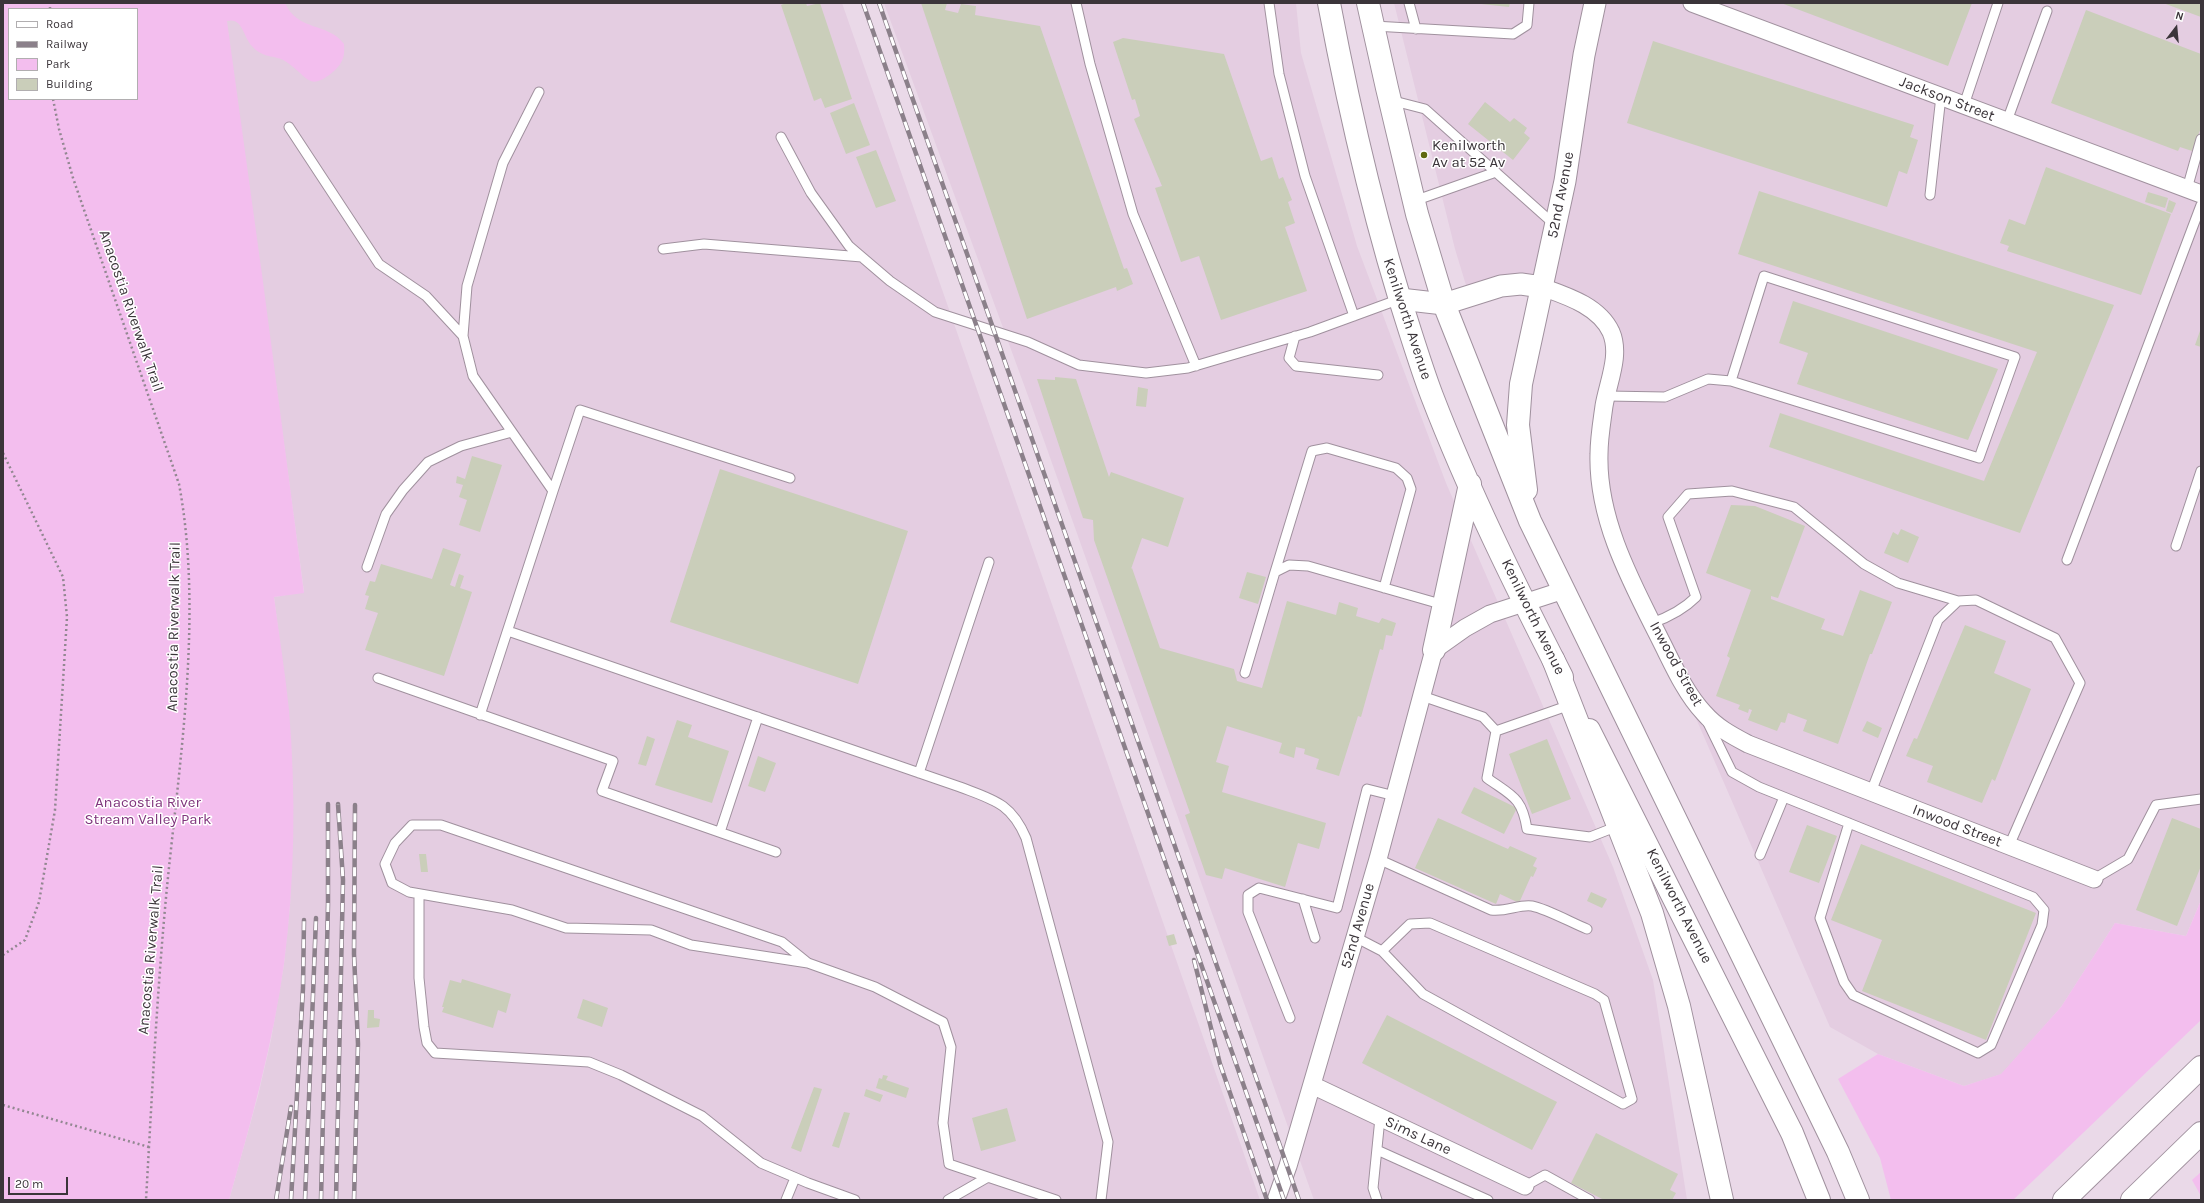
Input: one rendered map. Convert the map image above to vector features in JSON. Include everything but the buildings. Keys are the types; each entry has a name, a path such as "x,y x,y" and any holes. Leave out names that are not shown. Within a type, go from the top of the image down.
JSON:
{"main road":[{"name":"Kenilworth Avenue","path":"1329,3 1341,69 1370,191 1400,299 1432,395 1470,484 1524,602 1785,1119 1818,1200"},
{"path":"1368,3 1389,100 1414,200 1444,304 1530,520 1838,1152 1858,1200"},
{"path":"1530,520 1518,425 1521,384 1542,287"},
{"path":"1434,650 1470,484"},
{"path":"1553,659 1652,914 1679,1006 1722,1200"},
{"path":"2064,1200 2201,1067"},
{"path":"2132,1200 2201,1132"}],"street":[{"name":"52nd Avenue","path":"1542,287 1565,181 1584,55 1595,3"},
{"name":"Jackson Street","path":"1692,3 2194,192"},
{"path":"1400,299 1444,304 1501,286 1521,284 1542,287"},
{"name":"Inwood Street","path":"1542,287 1588,307 1602,318 1611,332 1614,344 1613,366 1607,396 1599,454 1601,490 1612,532 1630,577 1683,683 1703,713 1722,731 1748,744 2094,879"},
{"path":"1434,650 1465,628 1490,614 1564,590"},
{"name":"52nd Avenue","path":"1276,1200 1312,1086 1378,860 1434,650"},
{"name":"Sims Lane","path":"1312,1086 1525,1186"}],"lane":[{"path":"1076,3 1090,64 1133,214 1196,366"},
{"path":"1269,3 1279,74 1305,176 1354,316"},
{"path":"1409,3 1416,29"},
{"path":"1373,26 1513,34 1527,25 1529,3"},
{"path":"1964,105 1998,3"},
{"path":"2007,121 2046,11"},
{"path":"539,92 503,163 468,286 463,336 472,376 553,491"},
{"path":"1930,195 1941,96"},
{"path":"1389,100 1425,109 1555,225"},
{"path":"289,127 379,264 426,296 463,336"},
{"path":"782,137 811,193 849,246 890,281 935,312 1028,342 1079,365 1146,373 1196,366 1295,336 1400,299"},
{"path":"2194,192 2201,139"},
{"path":"1414,200 1496,172"},
{"path":"2067,560 2201,205"},
{"path":"663,248 704,244 862,257"},
{"path":"1607,396 1665,397 1708,379 1730,381 1979,458 2015,357 1764,276 1730,381"},
{"path":"1295,336 1289,358 1296,366 1378,375"},
{"path":"480,715 580,410 790,478"},
{"path":"367,567 386,514 403,490 428,462 461,446 512,432"},
{"path":"1245,674 1312,451 1327,448 1396,468 1407,478 1412,489 1384,588"},
{"path":"2176,546 2201,471"},
{"path":"1652,623 1671,616 1687,606 1696,597 1668,517 1688,494 1732,491 1794,506 1864,564 1898,583 1958,600 1976,600 2055,638 2080,683 2009,846"},
{"path":"919,773 989,562"},
{"path":"1275,572 1289,565 1308,566 1444,605"},
{"path":"1870,792 1938,620 1958,600"},
{"path":"508,631 919,773 991,799 1008,809 1019,822 1026,838 1108,1142 1101,1200"},
{"path":"378,678 613,761 602,791 776,852"},
{"path":"1422,696 1483,716 1496,731"},
{"path":"1496,731 1571,705"},
{"path":"1703,713 1732,772 1759,787 2033,896 2044,910 2042,924 1991,1044 1978,1053 1853,994 1844,982 1820,918 1849,823"},
{"path":"720,832 758,717"},
{"path":"1496,731 1487,778 1519,801 1525,814 1528,829 1590,837 1618,826"},
{"path":"1290,1018 1248,912 1248,895 1259,888 1337,908 1367,789 1395,796"},
{"path":"1760,855 1784,797"},
{"path":"2094,879 2128,859 2156,805 2201,799"},
{"path":"808,963 782,942 441,825 412,825 395,843 385,864 392,883 409,892 512,910 566,928 651,930 691,945 808,963 875,987 943,1022 951,1047 943,1123 949,1164 1056,1200"},
{"path":"1378,860 1491,910 1504,911 1519,907 1532,906 1587,929"},
{"path":"419,894 420,978 424,1027 427,1043 435,1053 590,1062 621,1075 702,1116 760,1163 795,1178 855,1200"},
{"path":"1303,899 1314,938"},
{"path":"1355,937 1382,951 1422,994 1623,1104 1632,1099 1604,1000 1595,994 1430,923 1410,924 1382,951"},
{"path":"1377,1200 1373,1188 1380,1118"},
{"path":"1377,1150 1488,1200"},
{"path":"1525,1186 1545,1175 1590,1200"},
{"path":"948,1200 988,1177"},
{"path":"786,1200 795,1178"}],"path":[{"name":"Anacostia Riverwalk Trail","path":"53,100 59,129 73,178 179,484 187,536 188,591 185,705 160,962 146,1200"},
{"path":"3,453 64,577 67,617 55,810 39,902 25,940 3,955"},
{"path":"3,1105 149,1147"}],"shaded area":[{"path":"224,3 842,3 1260,1200 229,1200 258,1096 271,1040 284,964 290,905 293,807 291,748 288,708 274,597 304,592"},
{"path":"884,3 1296,3 1301,53 1357,246 1446,483 1613,867 1653,980 1687,1200 1314,1200 1031,404"},
{"path":"1394,3 2201,3 2201,900 2186,936 2115,923 2061,1007 2002,1074 1964,1086 1878,1054 1830,1027 1602,502 1614,365 1602,318 1542,287 1469,295 1455,249"}],"green space":[{"name":"Anacostia River Stream Valley Park","path":"3,3 285,3 297,19 330,32 344,44 344,56 340,65 326,77 314,82 305,78 284,60 261,53 249,42 240,25 236,22 227,21 304,593 274,597 289,710 293,773 292,869 288,932 284,964 268,1053 229,1200 3,1200"},
{"path":"2201,900 2201,1020 2013,1200 1891,1200 1880,1158 1838,1079 1878,1054 1964,1086 2001,1074 2061,1007 2115,923 2186,936"},
{"path":"2201,1172 2201,1196 2192,1180"}],"railway":[{"path":"863,3 1284,1200"},
{"path":"879,3 1299,1200"},
{"path":"321,1200 328,905 328,804"},
{"path":"336,1200 343,880 338,804"},
{"path":"354,1200 358,1044 354,954 355,805"},
{"path":"305,1200 316,918"},
{"path":"291,1200 303,988 304,920"},
{"path":"1194,960 1220,1064 1267,1200"},
{"path":"276,1200 291,1107"}],"place":[{"name":"Kenilworth Av at 52 Av","path":"1424,155"}]}
